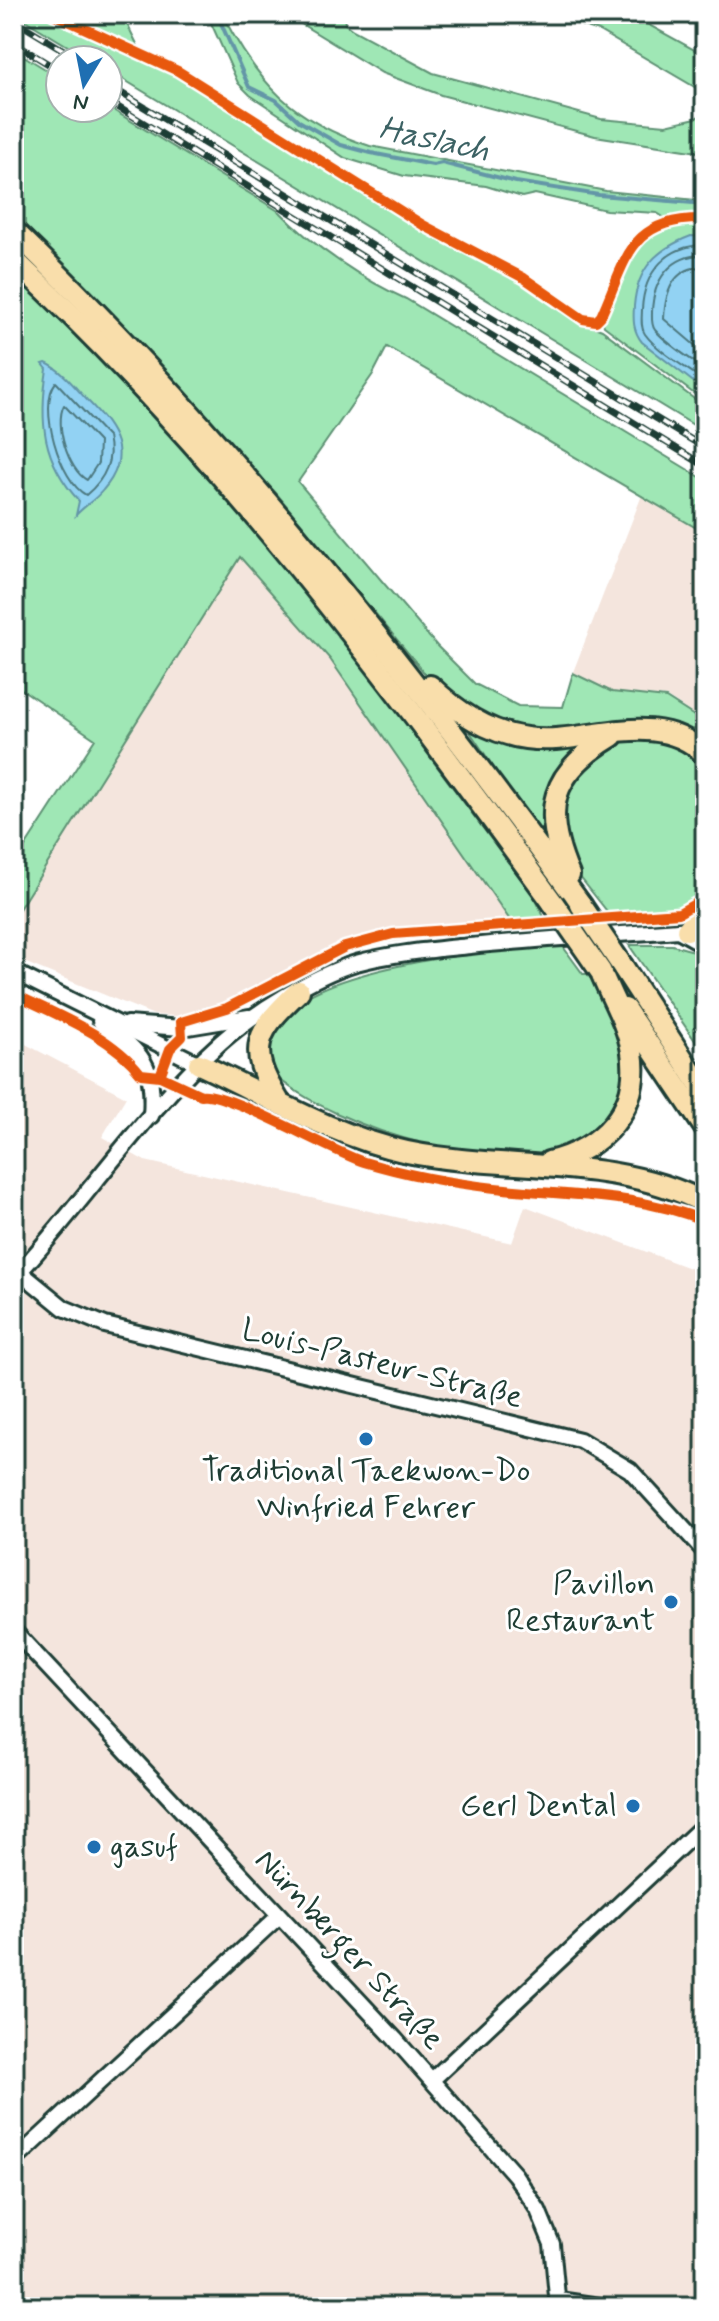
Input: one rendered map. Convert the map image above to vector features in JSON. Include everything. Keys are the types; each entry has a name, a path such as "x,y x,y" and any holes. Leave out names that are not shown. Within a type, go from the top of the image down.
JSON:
{"highway":[{"path":"14,231 119,335 209,432 392,651 581,905 705,1093"},
{"path":"14,260 154,404 267,530 420,722 553,903 705,1128"},
{"path":"392,651 446,701 497,731 527,738 556,739 647,729 674,735 705,754"},
{"path":"581,905 552,831 554,800 570,767 588,750 621,730"},
{"path":"690,929 705,908"},
{"path":"536,1165 586,1149 618,1121 627,1106 632,1090 632,1052 601,972"},
{"path":"278,1100 262,1072 258,1058 259,1040 265,1025 299,991"},
{"path":"199,1064 358,1138 403,1151 448,1159 536,1165 647,1180 705,1203"}],"street":[{"path":"17,1275 199,1064 253,1017 356,963 421,951 550,938 690,929 705,945"},
{"path":"14,972 199,1064"},
{"path":"74,1001 144,1058 151,1074 151,1116"},
{"path":"117,1022 182,1028 253,1017"},
{"name":"Louis-Pasteur-Straße","path":"17,1275 64,1308 96,1322 580,1440 630,1470 705,1552"},
{"name":"Nürnberger Straße","path":"14,1631 432,2080 515,2175 533,2201 552,2244 558,2303 606,2307"},
{"path":"432,2080 705,1824"},
{"path":"14,2161 278,1917"}],"shaded area":[{"path":"642,495 705,533 705,722 667,697 612,692 573,672"},
{"path":"240,556 330,659 514,926 342,949 226,1004 177,1016 154,1015 14,958 14,917"},
{"path":"14,1038 126,1097 102,1137 145,1161 512,1243 525,1206 705,1274 705,2307 14,2307"}],"green space":[{"path":"15,14 48,14 113,44 65,44"},
{"path":"61,14 122,14 140,50"},
{"path":"207,14 222,14 250,61 281,97 299,112 343,136 370,146 606,191 705,201 705,217 665,218 657,213 606,210 535,194 522,197 486,186 404,176 345,158 250,95 238,83"},
{"path":"285,14 344,14 345,24 353,30 433,73 601,119 666,125 696,118 705,112 705,153 595,136 441,95 382,73"},
{"path":"546,14 629,14 698,52 701,47 705,48 705,93 599,31"},
{"path":"124,49 172,71 417,224 524,281 584,323 602,330 705,407 705,432 124,80"},
{"path":"14,50 44,68 44,124 124,124 124,117 280,212 307,237 356,272 406,299 705,480 705,533 387,347 373,374 298,482 437,646 475,684 518,706 563,707 573,673 612,692 666,698 705,723 705,745 702,741 502,730 436,687 276,493 14,226"},
{"path":"685,220 705,221 705,402 604,326 602,319 638,244 649,234"},
{"path":"14,269 245,513 357,648 416,738 535,898 546,921 514,926 330,659 240,557 14,917 14,864 95,739 14,684"},
{"path":"462,720 497,735 603,736 569,765 553,856"},
{"path":"634,738 672,745 705,765 705,896 701,894 678,909 610,915 576,872 560,834 570,779 619,741"},
{"path":"561,944 583,974 588,974 622,1034 626,1098 595,1136 561,1150 520,1155 475,1153 427,1144 337,1114 271,1072 264,1042 277,1022 309,996 340,982 416,962"},
{"path":"629,945 672,945 705,954 705,1055"}],"water":[{"path":"691,236 705,237 705,391 642,342 634,321 636,293 644,271 668,247"},
{"path":"43,364 63,374 97,410 117,442 119,453 112,477 100,494 76,515 79,501 57,471 46,440 43,406 47,369"}],"waterway":[{"name":"Haslach","path":"217,14 249,87 276,100 299,121 341,145 433,165 442,163 516,182 599,195 705,204"}],"railway":[{"path":"14,20 54,44"},
{"path":"14,43 44,61"},
{"path":"124,95 705,448"},
{"path":"124,111 705,466"}],"cycle path":[{"path":"53,14 178,71 423,225 524,278 583,319 596,321 601,316 625,260 634,245 646,234 660,225 705,219"},
{"path":"160,1076 170,1049 182,1037 181,1022 227,1008 345,947 393,934 679,913 705,898"},
{"path":"14,994 99,1037 129,1060 141,1074 160,1076 201,1095 232,1102 364,1162 462,1184 628,1200 705,1221"}],"place":[{"name":"Traditional Taekwon-Do Winfried Fehrer","path":"366,1439"},
{"name":"Pavillon Restaurant","path":"671,1602"},
{"name":"Gerl Dental","path":"633,1806"},
{"name":"gasuf","path":"94,1847"}]}
